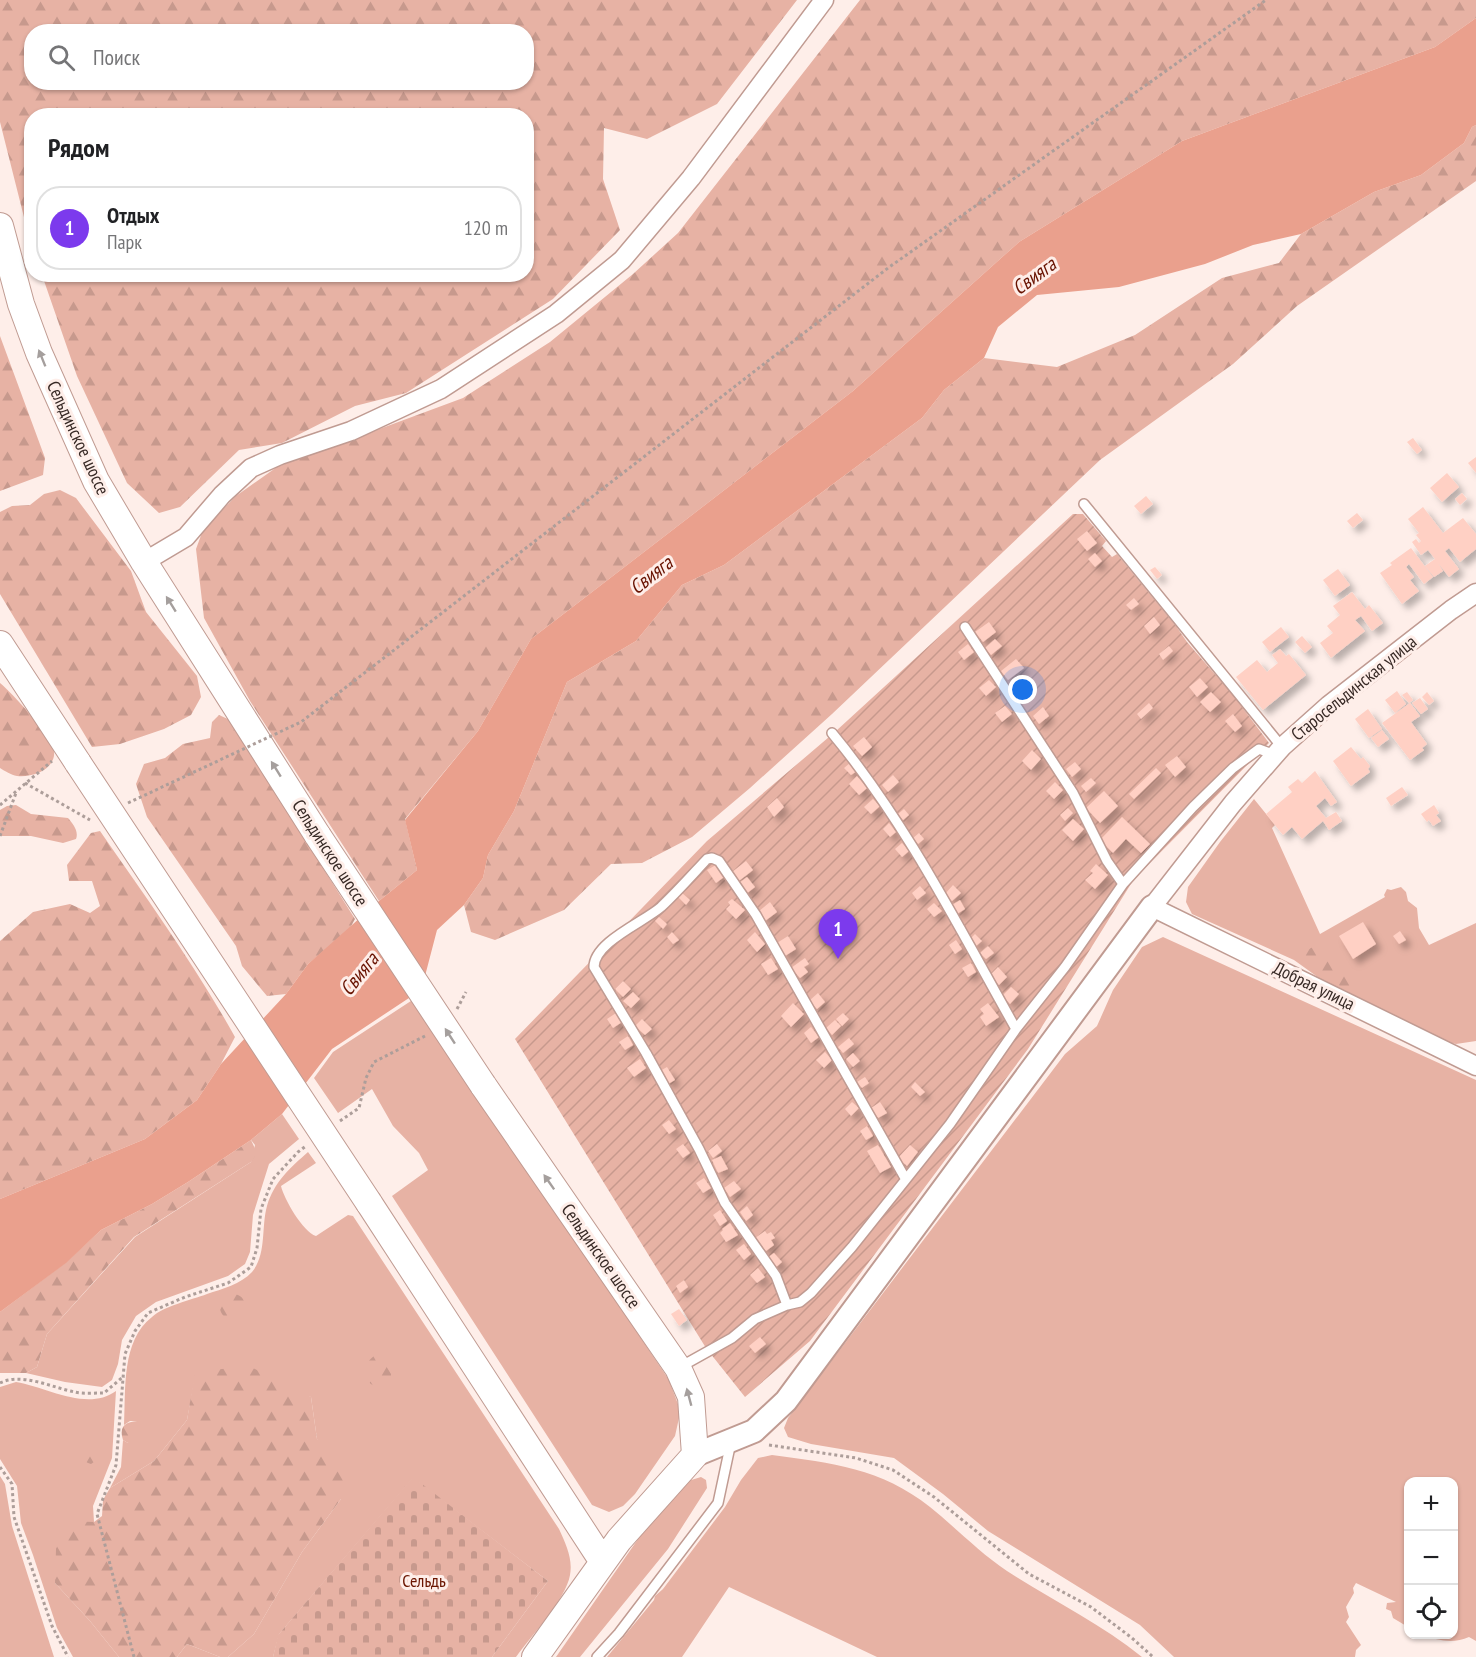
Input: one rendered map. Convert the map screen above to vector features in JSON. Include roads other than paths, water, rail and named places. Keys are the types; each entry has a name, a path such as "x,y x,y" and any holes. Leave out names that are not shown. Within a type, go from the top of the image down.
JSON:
{"main road":[{"name":"Сельдинское шоссе","path":"0,226 21,304 61,404 96,481 144,562 318,836 483,1085 678,1368 691,1398 695,1455"},
{"path":"0,644 603,1562"},
{"path":"536,1657 619,1540 695,1455"}],"street":[{"path":"144,562 186,537 222,495 251,468 280,454 351,431 441,389 556,314 622,260 691,178 824,0"},
{"name":"Старосельдинская улица","path":"1152,907 1233,803 1279,751 1329,705 1476,593"},
{"path":"695,1455 754,1431 786,1401 1152,907"},
{"name":"Добрая улица","path":"1152,907 1476,1066"},
{"path":"1459,1057 1476,1050"}],"lane":[{"path":"1084,504 1279,751"},
{"path":"965,627 1072,793 1107,861 1123,884"},
{"path":"832,733 859,765 922,862 1016,1029"},
{"path":"678,1368 732,1338 755,1319 768,1312 800,1302 811,1293 852,1247 950,1124 1016,1029 1065,967 1123,884 1193,807 1233,768 1259,749 1279,751"},
{"path":"787,1305 776,1276 725,1203 699,1149 646,1053 594,967 598,954 616,938 660,908 707,860 712,858 719,861 756,915 905,1178"},
{"path":"597,1657 619,1633 718,1503 732,1439"}],"water":[{"name":"Свияга","path":"1476,18 1476,125 1472,127 1464,143 1421,175 1374,192 1301,234 1253,245 1205,264 1119,287 1037,295 998,327 984,358 944,390 922,418 724,565 682,585 636,641 567,682 514,811 488,855 483,878 464,905 437,930 425,976 412,996 332,1049 282,1114 251,1140 152,1204 101,1230 66,1263 0,1312 0,1199 145,1139 197,1100 221,1064 286,994 308,964 417,870 405,820 478,731 531,639 853,391 1019,242 1182,141 1435,47"}],"place":[{"name":"Отдых","path":"838,959"}],"park label":[{"name":"Сельдь","path":"424,1581"}]}
